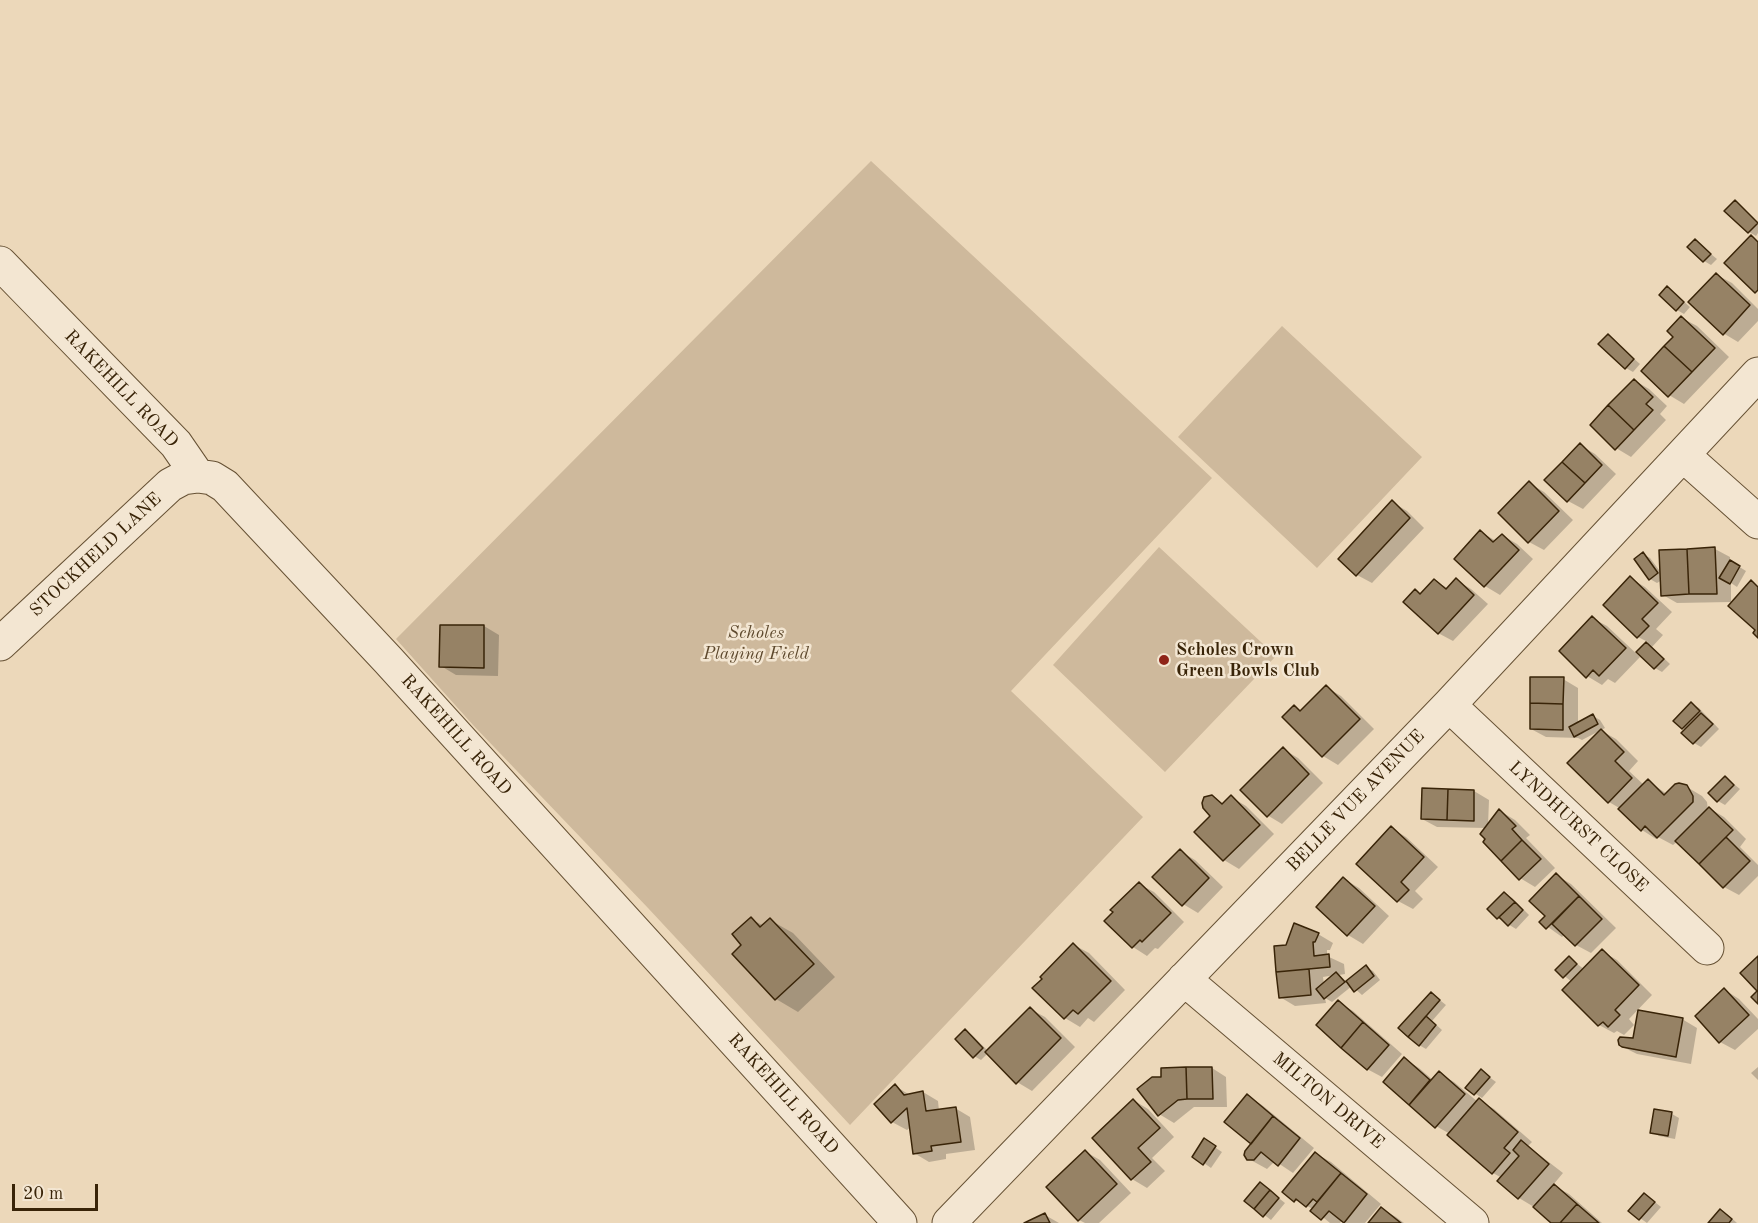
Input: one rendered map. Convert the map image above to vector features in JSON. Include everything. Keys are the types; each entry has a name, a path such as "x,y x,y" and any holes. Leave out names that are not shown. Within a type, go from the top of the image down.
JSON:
{"street":[{"name":"RAKEHILL ROAD","path":"0,263 176,444 198,476 212,478 225,486 388,660 900,1223"},
{"name":"BELLE VUE AVENUE","path":"949,1223 1449,705 1758,374"},
{"path":"1683,455 1758,522"},
{"name":"STOCKHELD LANE","path":"0,644 170,485 183,478 198,476"},
{"name":"LYNDHURST CLOSE","path":"1449,705 1707,948"},
{"name":"MILTON DRIVE","path":"1184,978 1472,1223"}],"green space":[{"name":"Scholes Playing Field","path":"871,161 1212,478 1011,691 1143,817 850,1125 648,908 473,725 396,639"},
{"path":"1282,326 1422,457 1317,568 1178,437"},
{"name":"Scholes Crown Green Bowls Club","path":"1159,547 1276,656 1165,772 1053,665"}],"building":[{"path":"1735,200 1758,223 1748,233 1724,211"},
{"path":"1751,235 1758,242 1758,290 1755,293 1724,263"},
{"path":"1695,239 1711,254 1703,262 1687,247"},
{"path":"1716,273 1750,305 1723,335 1688,302"},
{"path":"1667,286 1684,302 1676,311 1659,295"},
{"path":"1681,316 1715,348 1692,372 1664,346 1673,337 1667,331"},
{"path":"1608,334 1634,359 1625,369 1598,344"},
{"path":"1664,346 1692,372 1668,397 1641,371"},
{"path":"1634,379 1653,397 1646,404 1653,410 1634,430 1608,405"},
{"path":"1608,405 1634,430 1615,450 1590,425"},
{"path":"1580,443 1602,465 1585,483 1562,462"},
{"path":"1562,462 1585,483 1567,502 1544,480"},
{"path":"1529,481 1559,511 1528,543 1498,513"},
{"path":"1392,500 1410,518 1356,576 1338,559"},
{"path":"1480,530 1493,542 1502,534 1519,550 1484,587 1454,559"},
{"path":"1715,547 1717,594 1689,594 1687,549"},
{"path":"1687,549 1689,594 1661,596 1659,550"},
{"path":"1643,552 1658,573 1649,580 1634,559"},
{"path":"1730,560 1740,566 1730,584 1719,578"},
{"path":"1630,576 1658,603 1642,619 1649,626 1637,638 1603,605"},
{"path":"1456,578 1474,595 1438,634 1403,602 1415,589 1420,594 1434,579 1446,589"},
{"path":"1751,580 1758,587 1758,638 1753,633 1755,630 1728,606"},
{"path":"1592,616 1626,648 1599,676 1593,670 1586,678 1559,651"},
{"path":"440,625 484,625 484,668 439,667"},
{"path":"1646,642 1664,659 1654,669 1636,652"},
{"path":"1530,677 1564,677 1563,704 1530,703"},
{"path":"1326,685 1360,719 1322,757 1282,717 1294,705 1300,711"},
{"path":"1691,702 1700,711 1682,729 1673,721"},
{"path":"1530,703 1563,704 1563,730 1530,729"},
{"path":"1701,713 1713,724 1693,744 1681,733"},
{"path":"1593,714 1598,724 1574,737 1569,727"},
{"path":"1601,729 1624,752 1615,761 1632,778 1608,803 1567,763"},
{"path":"1283,747 1309,774 1267,817 1240,790"},
{"path":"1725,776 1734,785 1717,802 1708,793"},
{"path":"1648,779 1664,795 1679,783 1687,785 1693,796 1693,802 1657,838 1645,826 1641,831 1618,809"},
{"path":"1422,788 1448,789 1447,820 1421,819"},
{"path":"1448,789 1474,790 1474,821 1447,820"},
{"path":"1212,795 1222,804 1231,795 1260,825 1223,861 1194,832 1210,816 1202,803 1204,797"},
{"path":"1709,807 1733,830 1699,864 1675,841"},
{"path":"1499,809 1516,826 1512,829 1522,840 1501,861 1483,842 1485,839 1480,834"},
{"path":"1391,826 1424,857 1401,882 1409,890 1397,902 1356,864"},
{"path":"1726,837 1750,861 1723,888 1699,864"},
{"path":"1522,840 1541,859 1519,880 1501,861"},
{"path":"1180,849 1209,878 1182,906 1152,877"},
{"path":"1556,873 1579,896 1546,929 1539,922 1545,916 1529,901"},
{"path":"1343,877 1375,906 1347,936 1316,907"},
{"path":"1139,882 1171,913 1142,942 1140,940 1132,948 1104,921 1113,912 1110,910"},
{"path":"1504,892 1515,902 1497,919 1487,909"},
{"path":"1579,896 1602,919 1575,946 1552,924"},
{"path":"1515,902 1523,910 1508,926 1499,917"},
{"path":"751,917 760,927 770,918 814,964 775,1000 732,954 741,945 732,934"},
{"path":"1294,923 1319,933 1313,942 1314,956 1329,954 1330,967 1276,972 1274,946 1286,945"},
{"path":"1073,943 1111,981 1078,1014 1073,1010 1064,1019 1032,988"},
{"path":"1602,949 1639,985 1615,1010 1620,1015 1608,1027 1603,1022 1598,1026 1562,990"},
{"path":"1569,956 1577,964 1563,978 1555,970"},
{"path":"1758,956 1758,1004 1751,997 1757,991 1740,973"},
{"path":"1366,965 1374,976 1354,992 1346,981"},
{"path":"1309,969 1311,995 1279,998 1276,972"},
{"path":"1336,972 1345,982 1324,999 1316,989"},
{"path":"1724,988 1749,1015 1719,1043 1695,1016"},
{"path":"1431,992 1440,1000 1408,1037 1398,1028"},
{"path":"1338,1000 1363,1022 1341,1048 1316,1025"},
{"path":"1030,1007 1061,1038 1016,1084 985,1052"},
{"path":"1638,1010 1683,1018 1676,1057 1619,1045 1620,1037 1633,1038"},
{"path":"1426,1016 1436,1025 1419,1046 1408,1037"},
{"path":"1363,1022 1389,1045 1367,1070 1341,1048"},
{"path":"965,1029 983,1048 973,1058 955,1039"},
{"path":"1404,1057 1430,1080 1409,1105 1383,1082"},
{"path":"1186,1067 1212,1067 1213,1099 1187,1099"},
{"path":"1186,1067 1187,1099 1178,1100 1158,1116 1137,1089 1152,1077 1161,1077 1161,1068"},
{"path":"1481,1069 1490,1077 1474,1095 1465,1088"},
{"path":"1439,1071 1465,1094 1435,1128 1409,1105"},
{"path":"895,1084 904,1095 923,1091 926,1111 956,1107 961,1142 931,1146 932,1151 913,1154 907,1108 891,1123 874,1104"},
{"path":"1247,1094 1273,1116 1251,1144 1224,1122"},
{"path":"1479,1098 1518,1132 1504,1148 1510,1153 1492,1174 1447,1135"},
{"path":"1133,1099 1160,1128 1138,1148 1151,1162 1131,1180 1092,1138"},
{"path":"1654,1109 1672,1112 1668,1136 1650,1133"},
{"path":"1273,1116 1300,1138 1278,1166 1261,1152 1254,1160 1247,1160 1244,1155 1245,1151"},
{"path":"1204,1138 1216,1146 1203,1165 1192,1157"},
{"path":"1521,1140 1549,1164 1518,1199 1497,1181 1519,1156 1513,1150"},
{"path":"1085,1150 1117,1184 1078,1221 1046,1187"},
{"path":"1315,1152 1341,1173 1317,1202 1313,1199 1306,1207 1296,1199 1294,1202 1282,1192"},
{"path":"1341,1173 1367,1194 1344,1223 1329,1211 1321,1220 1310,1211"},
{"path":"1260,1182 1270,1190 1254,1209 1244,1201"},
{"path":"1554,1184 1577,1204 1560,1223 1551,1223 1533,1207"},
{"path":"1270,1190 1279,1198 1263,1217 1254,1209"},
{"path":"1644,1193 1655,1202 1639,1220 1628,1211"},
{"path":"1577,1204 1599,1223 1560,1223"},
{"path":"1381,1207 1401,1223 1368,1223"},
{"path":"1720,1209 1732,1219 1729,1223 1708,1223"},
{"path":"1045,1213 1050,1223 1024,1223"}],"place":[{"name":"Scholes Crown Green Bowls Club","path":"1164,660"}]}
